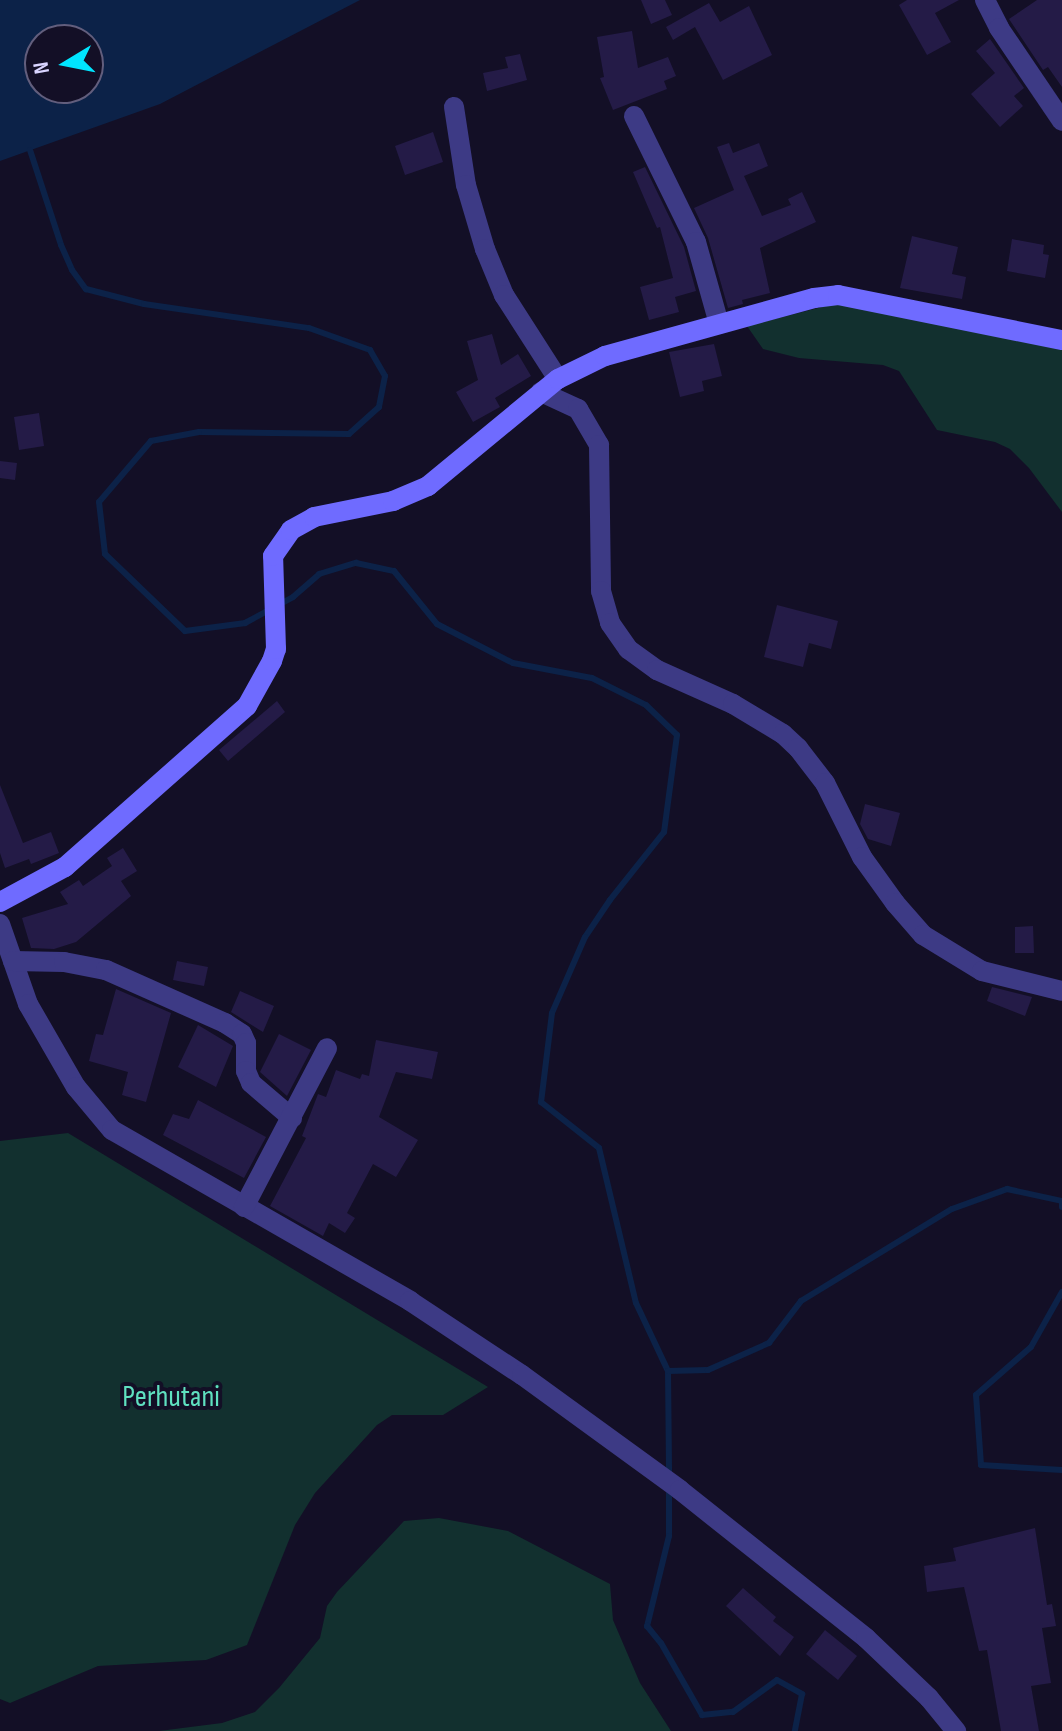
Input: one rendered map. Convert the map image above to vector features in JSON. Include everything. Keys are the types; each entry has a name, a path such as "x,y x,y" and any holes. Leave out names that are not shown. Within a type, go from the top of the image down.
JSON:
{"street":[{"path":"985,0 999,28 1062,121"},
{"path":"454,107 466,185 485,249 504,295 549,386 578,409 599,445 598,568 610,623 640,659 733,704 783,734 811,761 862,857 913,926 982,971 1062,991"},
{"path":"634,116 696,242 719,324"},
{"path":"0,902 65,867 247,706 276,649 273,556 291,530 314,517 393,501 428,486 549,386 605,356 814,298 838,295 1062,340"},
{"path":"0,924 28,1004 76,1087 104,1123 150,1154 410,1301 522,1375 680,1490 866,1638 929,1698 956,1731"},
{"path":"13,961 64,962 106,970 225,1023 242,1034 246,1043 246,1071 251,1083 292,1118"},
{"path":"244,1207 327,1048"}],"green space":[{"path":"838,303 1062,348 1062,512 1029,468 1010,449 995,442 937,430 899,371 883,365 799,358 763,349 747,326"},
{"name":"Perhutani","path":"68,1133 488,1387 443,1415 392,1415 377,1425 315,1493 295,1525 247,1645 206,1660 98,1666 10,1703 0,1699 0,1141"},
{"path":"439,1518 508,1531 610,1584 613,1620 640,1683 671,1731 159,1731 222,1723 255,1712 320,1638 327,1606 337,1592 404,1521"}],"water":[{"path":"0,0 360,0 160,104 0,161"}],"building":[{"path":"641,0 665,0 672,15 651,24"},
{"path":"907,0 959,0 935,13 951,42 927,55 899,5"},
{"path":"1037,0 1062,0 1062,87 1048,67 1043,70 1009,19"},
{"path":"709,3 720,22 749,6 772,55 723,80 695,27 673,40 666,27"},
{"path":"632,31 638,68 668,57 676,76 664,81 667,89 613,110 600,78 604,77 597,37"},
{"path":"990,39 1024,88 1014,96 1023,106 1000,127 971,94 995,73 976,51"},
{"path":"520,54 527,80 487,91 483,73 508,68 505,57"},
{"path":"433,132 443,162 405,175 395,146"},
{"path":"729,143 733,153 759,143 768,166 744,176 762,216 791,205 788,199 802,192 816,222 760,248 770,293 742,300 743,304 728,308 708,238 694,208 734,190 717,147"},
{"path":"645,167 684,247 696,291 675,297 679,312 649,320 640,287 673,278 660,227 657,228 633,172"},
{"path":"912,236 958,247 952,274 966,277 962,299 900,288"},
{"path":"1012,239 1044,245 1043,254 1049,255 1045,278 1007,271"},
{"path":"492,334 501,365 518,354 531,376 495,398 500,407 473,422 456,392 478,380 467,341"},
{"path":"714,344 722,376 702,381 704,391 680,397 669,352"},
{"path":"39,413 44,446 19,450 14,417"},
{"path":"0,461 17,463 15,480 0,478"},
{"path":"777,605 838,621 831,649 809,643 803,667 764,657"},
{"path":"277,701 285,712 228,761 219,750"},
{"path":"0,785 23,843 51,832 59,853 31,864 29,859 5,868 0,853"},
{"path":"865,804 900,813 891,846 868,839 860,824"},
{"path":"123,848 137,871 121,881 131,896 76,942 54,949 31,948 22,918 68,904 60,892 79,880 83,886 112,866 107,858"},
{"path":"1033,926 1034,953 1015,953 1015,927"},
{"path":"177,961 208,967 204,986 173,980"},
{"path":"992,987 1032,997 1025,1016 987,1001"},
{"path":"116,989 171,1013 146,1102 122,1095 128,1072 89,1061 96,1034 103,1035"},
{"path":"240,991 274,1006 263,1032 231,1012"},
{"path":"198,1025 233,1046 216,1087 178,1067"},
{"path":"279,1034 311,1050 287,1096 260,1072"},
{"path":"376,1040 438,1052 432,1079 396,1072 379,1117 418,1140 396,1177 373,1164 347,1213 355,1218 345,1233 329,1223 323,1236 270,1206 306,1138 302,1136 318,1094 326,1097 336,1070 360,1079 362,1074 369,1076"},
{"path":"198,1100 266,1137 244,1178 163,1135 173,1114 189,1119"},
{"path":"1035,1528 1047,1605 1052,1604 1056,1626 1042,1628 1051,1683 1031,1686 1039,1731 1001,1731 987,1650 979,1651 964,1587 927,1592 924,1566 956,1561 953,1548"},
{"path":"743,1588 776,1617 773,1621 794,1637 780,1656 726,1606"},
{"path":"825,1630 857,1656 838,1680 806,1654"}],"waterway":[{"path":"30,150 61,245 72,270 86,289 144,304 309,328 370,350 385,376 379,407 349,434 199,432 151,441 99,502 105,554 185,631 245,623 293,597 319,574 356,563 394,571 437,624 513,663 592,678 646,705 677,735 664,832 585,937 552,1013 541,1102 599,1148 636,1303 668,1371 669,1475"},
{"path":"668,1371 708,1370 769,1343 801,1301 952,1209 1007,1189 1062,1201 1062,1207"},
{"path":"1062,1292 1031,1347 976,1395 981,1465 1062,1470"},
{"path":"669,1486 669,1536 647,1626 661,1643 702,1715 733,1712 777,1680 802,1694 795,1731"}]}
